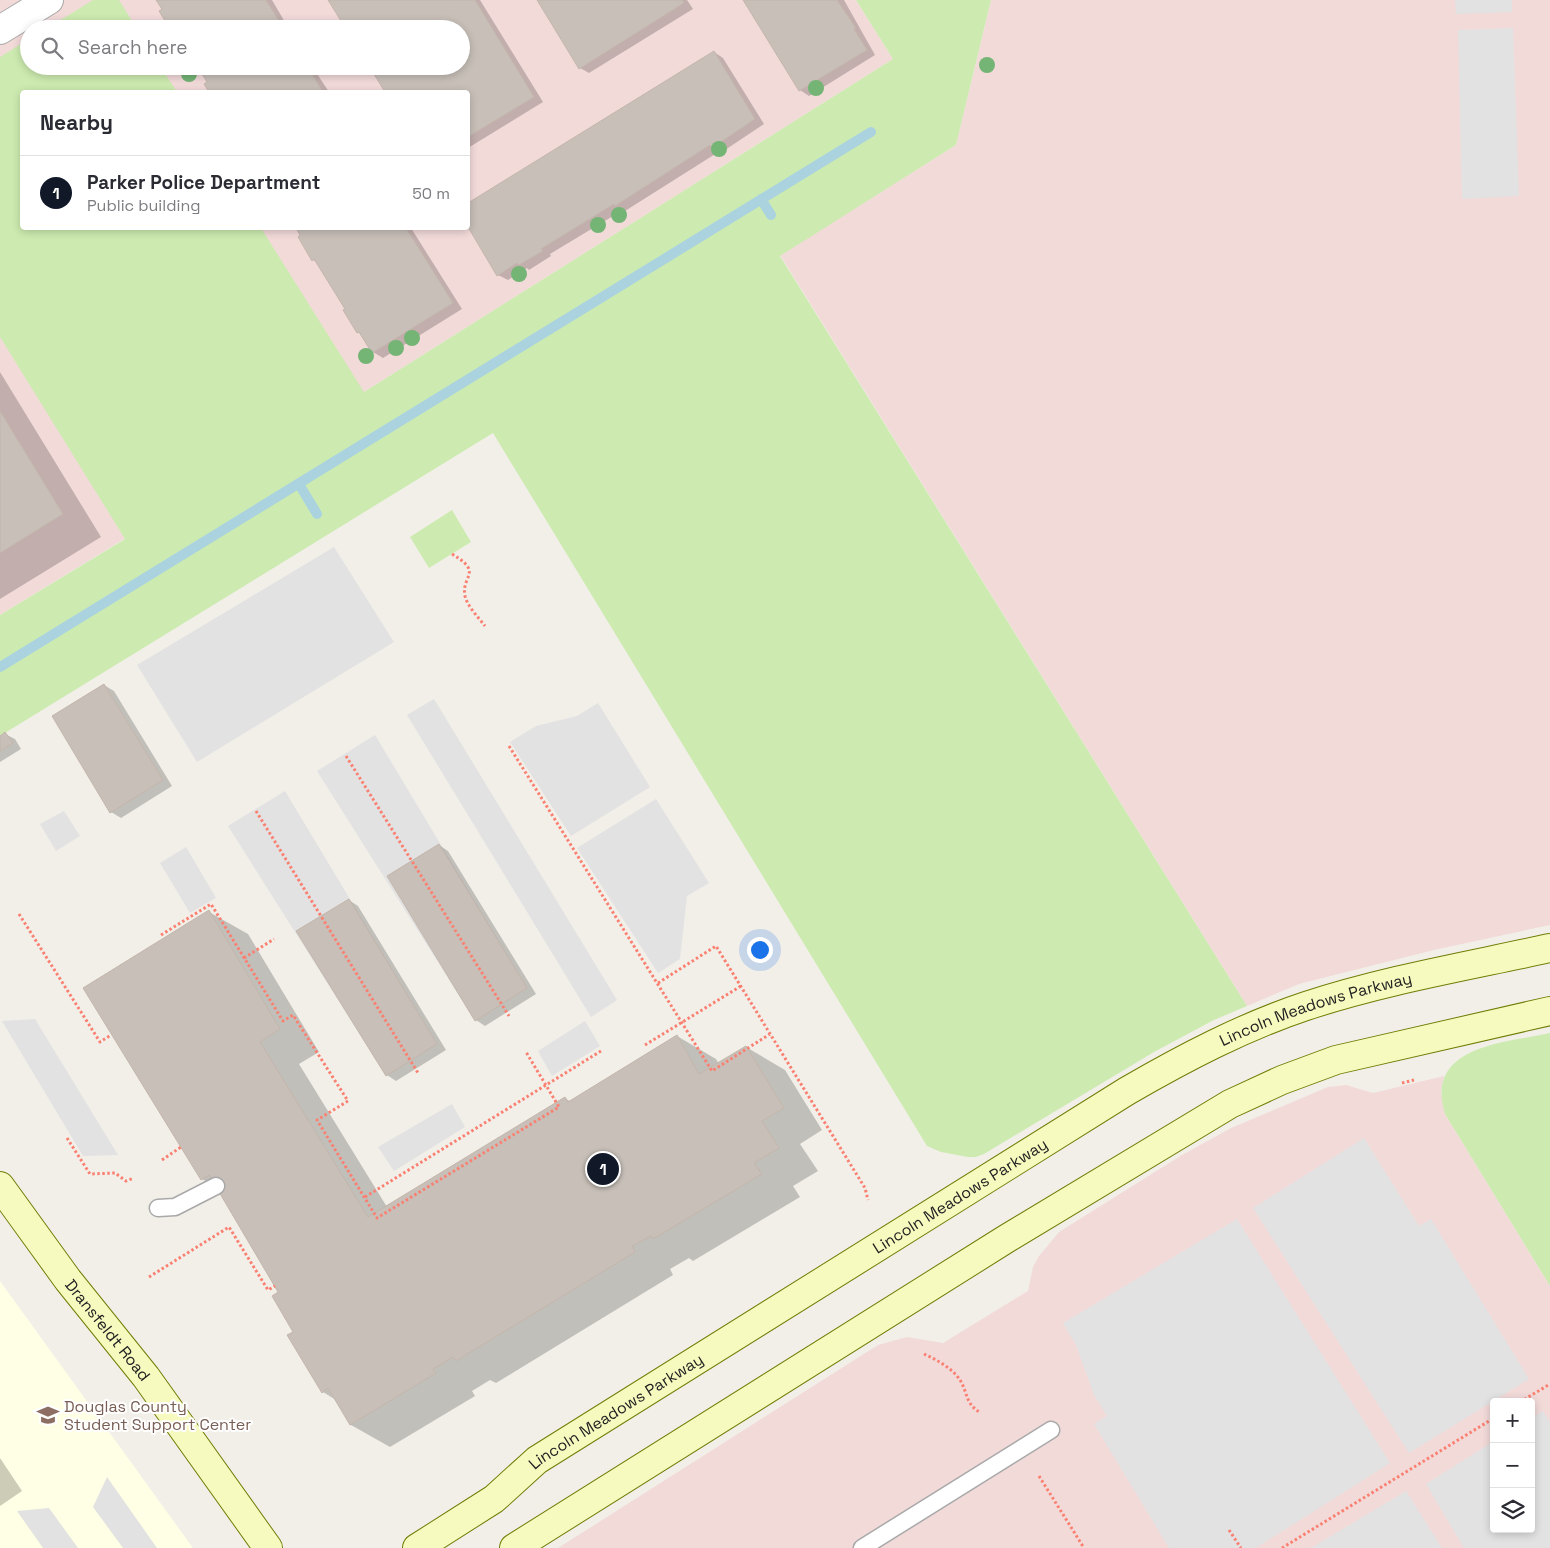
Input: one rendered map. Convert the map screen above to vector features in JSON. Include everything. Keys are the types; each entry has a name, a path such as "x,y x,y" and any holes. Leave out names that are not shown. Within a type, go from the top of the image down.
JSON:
{"street":[{"path":"0,30 49,0"},
{"name":"Lincoln Meadows Parkway","path":"417,1548 494,1499 537,1460 1127,1091 1182,1060 1266,1020 1332,998 1371,987 1550,948"},
{"path":"514,1548 1006,1239 1230,1104 1282,1080 1336,1060 1550,1011"},
{"name":"Dransfeldt Road","path":"0,1186 68,1280 146,1377 268,1548"}],"lane":[{"path":"158,1208 174,1207 216,1186"},
{"path":"862,1548 1051,1430"}],"path":[{"path":"452,554 468,567 470,573 465,598 485,626"},
{"path":"509,746 712,1071 770,1034"},
{"path":"346,756 509,1016"},
{"path":"256,811 418,1073"},
{"path":"161,935 211,904 283,1021 293,1015 348,1101 317,1120 377,1218 559,1107 526,1052"},
{"path":"19,914 100,1042 111,1035"},
{"path":"244,958 274,939"},
{"path":"658,983 716,946 865,1188 868,1200"},
{"path":"645,1046 741,986"},
{"path":"364,1197 601,1051"},
{"path":"1402,1083 1414,1080"},
{"path":"67,1138 90,1174 115,1173 126,1181 134,1178"},
{"path":"162,1160 181,1147"},
{"path":"150,1278 229,1227 268,1290 275,1286"},
{"path":"924,1354 953,1372 960,1380 968,1402 980,1413"},
{"path":"1527,1398 1550,1384"},
{"path":"1282,1548 1490,1420"},
{"path":"1039,1476 1084,1548"},
{"path":"1229,1530 1241,1548"}],"shaded area":[{"path":"0,0 856,0 893,59 364,392 0,615"},
{"path":"991,0 1550,0 1550,925 1434,950 1299,984 1247,1006 780,255 956,145"},
{"path":"1455,0 1512,0 1512,12 1456,14"},
{"path":"1513,28 1519,196 1462,199 1458,30"},
{"path":"334,547 394,642 197,762 137,665"},
{"path":"434,699 617,1000 591,1017 407,715"},
{"path":"598,703 650,787 571,836 510,742 536,726 577,716"},
{"path":"375,735 527,988 475,1021 317,771"},
{"path":"285,791 437,1044 386,1076 228,826"},
{"path":"656,799 709,883 687,896 680,959 658,973 577,848"},
{"path":"64,811 80,836 56,851 40,824"},
{"path":"186,847 216,898 190,913 160,863"},
{"path":"35,1019 118,1155 83,1156 2,1021"},
{"path":"585,1021 600,1046 552,1076 538,1051"},
{"path":"1444,1076 1441,1091 1445,1114 1550,1286 1550,1548 558,1548 878,1345 907,1337 943,1343 1028,1291 1033,1267 1039,1256 1059,1232 1182,1155 1231,1128 1328,1087 1346,1085 1373,1093"},
{"path":"452,1104 465,1127 394,1171 378,1147"},
{"path":"1364,1138 1419,1226 1431,1219 1529,1379 1498,1398 1490,1398 1490,1403 1409,1453 1253,1208"},
{"path":"1237,1219 1390,1463 1256,1548 1169,1548 1094,1424 1107,1416 1094,1395 1076,1345 1063,1323"},
{"name":"Douglas County Student Support Center","path":"0,1281 193,1548 0,1548"},
{"path":"1543,1411 1550,1422 1550,1548 1464,1548 1426,1484 1490,1444 1490,1533 1535,1533 1535,1416"},
{"path":"107,1477 157,1548 123,1548 93,1507"},
{"path":"1406,1491 1442,1548 1311,1548"},
{"path":"49,1508 78,1548 43,1548 17,1511"}],"green space":[{"path":"93,0 119,0 131,20 61,20"},
{"path":"856,0 991,0 956,145 780,256 1247,1006 1214,1020 1154,1052 984,1154 968,1157 941,1152 927,1146 493,433 0,736 0,615 125,539 0,337 0,57 20,45 20,75 166,75 176,90 20,90 20,230 262,230 364,392 893,59"},
{"path":"452,510 471,542 429,568 410,537"},
{"path":"1550,1033 1550,1286 1445,1114 1442,1091 1446,1074 1457,1061 1472,1052 1511,1040"}],"building":[{"path":"156,0 266,0 278,20 164,20 159,11 162,9"},
{"path":"328,0 475,0 534,97 470,136 470,90 384,90 375,75 470,75 470,20 340,20"},
{"path":"537,0 682,0 684,3 579,69"},
{"path":"743,0 837,0 856,28 854,29 867,50 799,91"},
{"path":"714,51 755,119 712,148 710,145 615,206 614,204 541,249 543,251 519,265 517,263 497,276 470,230 470,202"},
{"path":"203,75 313,75 322,90 208,90 204,84 207,82"},
{"path":"297,230 407,230 453,303 372,353 359,332 357,333 343,310 345,309 314,259 312,261 298,237 300,235"},
{"path":"0,411 63,514 0,553"},
{"path":"104,684 163,780 110,813 52,716"},
{"path":"5,732 13,743 0,751 0,736"},
{"path":"439,844 527,988 475,1021 387,876"},
{"path":"349,899 437,1044 386,1076 296,931"},
{"path":"209,910 280,1029 260,1042 368,1217 565,1097 568,1102 677,1035 699,1074 746,1046 784,1108 762,1121 779,1148 754,1163 762,1174 653,1239 651,1236 632,1246 635,1252 456,1361 453,1357 433,1369 436,1373 350,1425 328,1388 322,1393 287,1335 293,1332 272,1296 278,1292 209,1175 201,1180 83,988"}],"waterway":[{"path":"0,667 871,132"},
{"path":"761,199 771,215"},
{"path":"299,484 317,514"}],"place":[{"name":"Parker Police Department","path":"603,1169"},
{"name":"Douglas County Student Support Center","path":"48,1415"}]}
